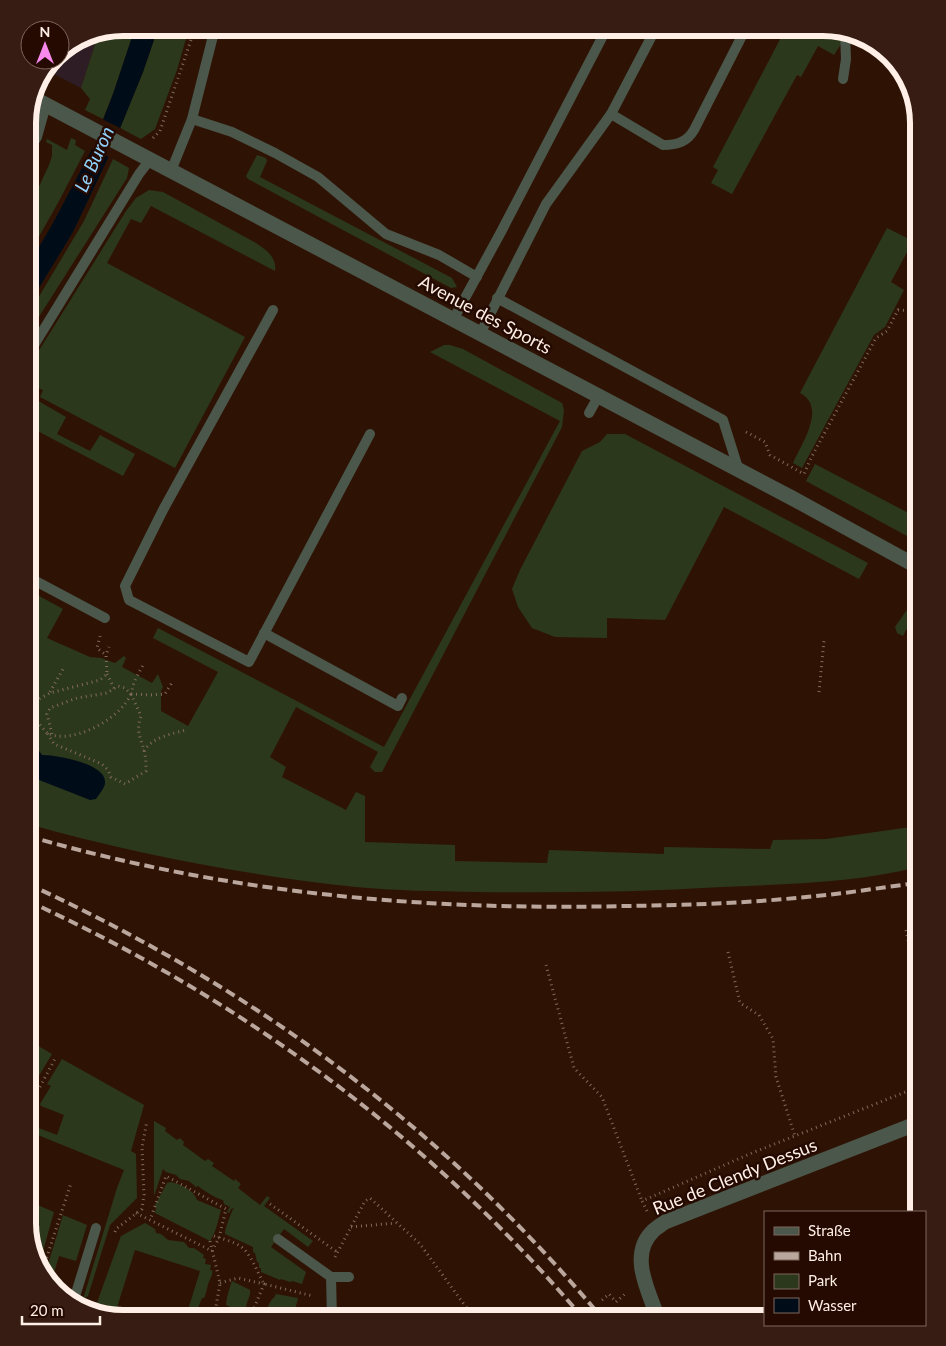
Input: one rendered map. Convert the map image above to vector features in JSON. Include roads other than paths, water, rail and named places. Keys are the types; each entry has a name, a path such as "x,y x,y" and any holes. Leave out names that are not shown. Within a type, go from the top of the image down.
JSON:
{"street":[{"name":"Avenue des Sports","path":"39,102 792,498 910,563"},
{"name":"Rue de Clendy Dessus","path":"655,1310 642,1271 640,1255 644,1243 652,1231 665,1222 910,1126"}],"lane":[{"path":"171,171 192,119 213,36"},
{"path":"453,320 603,36"},
{"path":"480,334 546,204 611,114 652,36"},
{"path":"611,114 663,145 683,142 694,130 742,36"},
{"path":"843,79 846,59 845,39"},
{"path":"36,139 39,102"},
{"path":"192,119 232,132 276,153 318,177 386,234 439,255 477,277"},
{"path":"36,342 138,174 149,161"},
{"path":"497,298 723,420 739,471"},
{"path":"273,310 163,510 126,586 129,600 249,662 370,434"},
{"path":"589,413 598,397"},
{"path":"36,581 105,618"},
{"path":"264,633 398,706 402,698"},
{"path":"75,1295 96,1228"},
{"path":"278,1239 331,1278 349,1277"},
{"path":"331,1278 332,1310"}],"water":[{"name":"Le Buron","path":"132,36 155,36 143,72 108,158 73,232 36,293 36,252 91,151"},
{"path":"36,749 42,755 68,758 97,769 103,775 105,783 96,799 90,800 36,779"}],"railway":[{"path":"36,838 102,856 175,872 250,885 399,901 474,905 550,907 721,903 828,895 910,884"},
{"path":"36,888 111,925 191,969 267,1017 340,1068 410,1124 477,1184 541,1249 595,1310"},
{"path":"36,905 107,940 183,982 257,1029 328,1079 397,1133 462,1191 524,1252 576,1310"}]}
